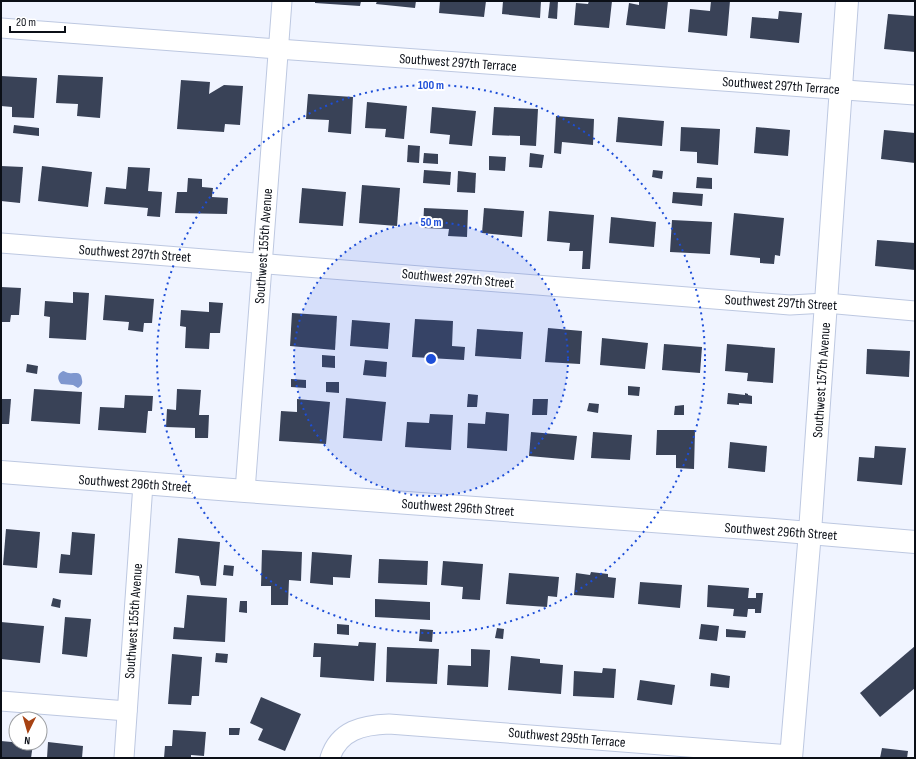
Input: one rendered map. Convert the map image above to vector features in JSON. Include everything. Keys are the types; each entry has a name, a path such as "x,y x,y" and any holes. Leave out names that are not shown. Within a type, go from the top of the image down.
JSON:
{"street":[{"name":"Southwest 155th Avenue","path":"245,491 282,1"},
{"name":"Southwest 157th Avenue","path":"791,757 810,532 846,1"},
{"name":"Southwest 297th Terrace","path":"1,28 915,95"},
{"name":"Southwest 297th Street","path":"1,243 790,304 826,303 915,310"},
{"name":"Southwest 296th Street","path":"1,472 143,484 810,532 915,542"},
{"name":"Southwest 155th Avenue","path":"124,758 143,484"},
{"path":"1,701 127,711"},
{"name":"Southwest 295th Terrace","path":"330,758 338,742 345,735 355,729 379,724 791,757"}],"water":[{"path":"63,371 79,374 82,381 81,386 78,388 73,385 61,384 58,377"}],"building":[{"path":"315,1 361,1 360,6 315,3"},
{"path":"377,1 416,1 415,8 376,4"},
{"path":"440,1 486,1 484,17 439,13"},
{"path":"503,1 541,1 540,18 502,14"},
{"path":"550,1 558,1 557,19 548,18"},
{"path":"589,1 612,1 609,28 574,25 576,3 588,4"},
{"path":"639,1 668,1 665,29 626,25 629,3 639,5"},
{"path":"711,1 730,1 727,36 688,32 690,9 710,11"},
{"path":"779,11 802,13 799,43 750,38 752,17 778,19"},
{"path":"888,14 915,16 915,52 884,49"},
{"path":"58,75 103,77 100,118 77,116 78,104 56,103"},
{"path":"1,76 37,78 34,118 12,117 12,107 1,106"},
{"path":"181,80 210,82 209,94 224,85 243,86 240,125 225,124 224,132 177,129"},
{"path":"308,94 353,97 351,134 328,132 329,120 306,119"},
{"path":"367,102 407,106 404,139 385,137 386,129 365,128"},
{"path":"432,107 476,111 472,146 449,144 450,135 430,133"},
{"path":"494,107 538,109 536,146 520,145 520,136 492,135"},
{"path":"556,116 594,119 593,145 562,142 561,154 554,153"},
{"path":"618,117 664,121 662,146 616,142"},
{"path":"14,125 39,128 39,136 13,133"},
{"path":"681,127 720,129 718,165 697,163 697,152 680,151"},
{"path":"756,127 790,130 788,156 754,153"},
{"path":"884,130 915,133 915,163 881,159"},
{"path":"408,145 420,146 419,163 407,162"},
{"path":"424,153 438,154 438,164 423,163"},
{"path":"530,153 544,155 542,168 529,167"},
{"path":"489,156 506,157 505,171 489,170"},
{"path":"1,166 23,167 20,203 1,201"},
{"path":"42,166 92,172 88,207 38,201"},
{"path":"128,167 150,168 148,191 162,192 160,217 147,216 148,208 104,204 106,187 126,189"},
{"path":"424,170 451,172 450,185 423,183"},
{"path":"653,170 663,171 662,179 652,177"},
{"path":"458,171 476,173 475,193 457,192"},
{"path":"697,177 712,178 712,189 696,188"},
{"path":"188,178 202,179 202,187 213,188 212,197 228,198 227,214 175,213 177,192 187,192"},
{"path":"362,185 400,188 397,226 359,223"},
{"path":"302,188 346,192 343,226 299,223"},
{"path":"673,192 703,194 702,206 672,203"},
{"path":"424,208 468,210 467,237 448,236 449,229 423,228"},
{"path":"484,208 524,211 522,237 482,233"},
{"path":"549,211 594,215 590,269 582,269 583,251 569,251 570,243 547,241"},
{"path":"734,213 784,218 780,256 775,255 774,264 760,263 760,258 730,255"},
{"path":"611,217 656,222 654,247 609,243"},
{"path":"672,220 712,222 710,254 670,252"},
{"path":"877,240 915,243 915,270 875,266"},
{"path":"1,287 21,288 19,315 11,315 10,322 1,322"},
{"path":"73,292 89,293 86,340 49,338 50,317 44,316 45,301 73,303"},
{"path":"105,295 154,299 152,323 144,323 143,332 128,330 129,322 103,320"},
{"path":"209,302 223,303 220,333 210,333 209,349 185,348 186,327 180,326 181,310 209,312"},
{"path":"292,313 337,316 335,350 290,346"},
{"path":"415,319 453,321 452,346 465,347 464,360 412,357"},
{"path":"352,320 390,323 388,349 350,346"},
{"path":"548,328 582,331 580,364 545,362"},
{"path":"477,329 523,332 521,359 475,356"},
{"path":"602,338 648,343 645,369 600,365"},
{"path":"664,344 702,347 700,373 662,370"},
{"path":"727,344 775,348 773,383 747,381 748,373 725,371"},
{"path":"867,349 910,351 909,377 866,374"},
{"path":"322,355 335,356 335,368 322,367"},
{"path":"365,360 387,362 386,377 363,375"},
{"path":"27,364 38,366 37,374 26,372"},
{"path":"291,379 306,380 306,388 291,387"},
{"path":"326,382 339,382 339,393 326,392"},
{"path":"628,386 640,387 639,396 628,395"},
{"path":"34,389 82,392 80,424 31,421"},
{"path":"177,389 201,390 199,415 209,415 208,438 195,438 195,428 166,427 167,409 176,410"},
{"path":"728,393 748,394 752,396 752,404 727,404"},
{"path":"468,394 478,395 477,407 467,407"},
{"path":"125,395 153,396 152,411 148,411 146,433 98,430 100,407 124,408"},
{"path":"346,398 386,402 382,441 343,438"},
{"path":"1,399 11,399 9,424 1,424"},
{"path":"297,399 330,402 326,444 279,441 281,411 297,412"},
{"path":"533,399 548,399 547,415 532,415"},
{"path":"589,403 599,404 598,413 587,411"},
{"path":"684,405 684,415 674,415 675,406"},
{"path":"486,412 509,414 507,451 467,448 468,423 485,424"},
{"path":"430,414 453,415 451,450 405,447 407,422 429,423"},
{"path":"657,430 695,430 694,469 676,468 676,455 656,455"},
{"path":"531,432 577,436 574,460 529,456"},
{"path":"593,432 632,435 630,460 591,458"},
{"path":"730,442 767,446 765,472 728,468"},
{"path":"875,446 906,448 902,485 857,481 859,457 874,458"},
{"path":"6,529 40,532 37,568 3,565"},
{"path":"72,532 95,534 92,575 59,573 61,554 70,555"},
{"path":"178,538 220,542 216,586 201,585 199,576 175,573"},
{"path":"262,550 302,552 301,581 289,580 288,605 271,605 271,586 261,586"},
{"path":"312,552 352,555 350,578 333,577 333,585 310,583"},
{"path":"379,559 428,561 427,585 378,583"},
{"path":"443,561 483,564 480,600 462,599 463,587 441,585"},
{"path":"224,565 234,566 233,576 223,575"},
{"path":"591,572 608,574 608,577 616,578 614,598 574,595 576,573 590,575"},
{"path":"509,573 559,577 557,597 548,596 547,607 506,604"},
{"path":"640,582 682,585 680,608 638,604"},
{"path":"708,585 749,588 748,598 756,598 756,593 763,593 761,613 755,613 755,609 748,609 747,617 733,616 734,609 707,607"},
{"path":"187,595 227,598 225,642 173,639 174,627 184,628"},
{"path":"53,598 61,600 60,608 51,606"},
{"path":"375,599 430,602 430,620 375,617"},
{"path":"240,601 247,601 247,613 239,612"},
{"path":"65,617 91,619 87,657 62,654"},
{"path":"1,622 44,626 40,663 1,659"},
{"path":"337,624 349,625 349,635 337,634"},
{"path":"701,624 719,626 717,641 699,639"},
{"path":"497,628 504,629 503,639 495,638"},
{"path":"420,629 433,630 432,642 419,641"},
{"path":"726,629 746,631 745,638 726,637"},
{"path":"359,642 376,643 374,681 320,677 321,657 313,657 314,643 358,646"},
{"path":"915,646 915,688 880,717 860,693"},
{"path":"387,647 439,649 437,684 386,682"},
{"path":"471,649 490,650 488,687 447,685 448,665 471,666"},
{"path":"216,653 228,654 227,663 215,662"},
{"path":"172,654 202,657 199,696 192,696 191,705 168,704"},
{"path":"511,656 540,659 540,663 563,665 561,694 508,690"},
{"path":"603,668 616,669 614,698 573,696 574,671 602,673"},
{"path":"711,673 730,676 729,688 710,686"},
{"path":"640,680 675,685 672,705 637,700"},
{"path":"261,697 301,714 285,751 258,740 263,729 250,723"},
{"path":"229,728 240,728 239,735 229,735"},
{"path":"173,730 206,732 204,756 191,755 191,758 164,758 165,746 172,746"},
{"path":"1,741 8,742 8,751 32,751 31,758 1,758"},
{"path":"48,742 83,746 82,758 47,758"},
{"path":"882,748 908,751 907,758 880,758"}]}
